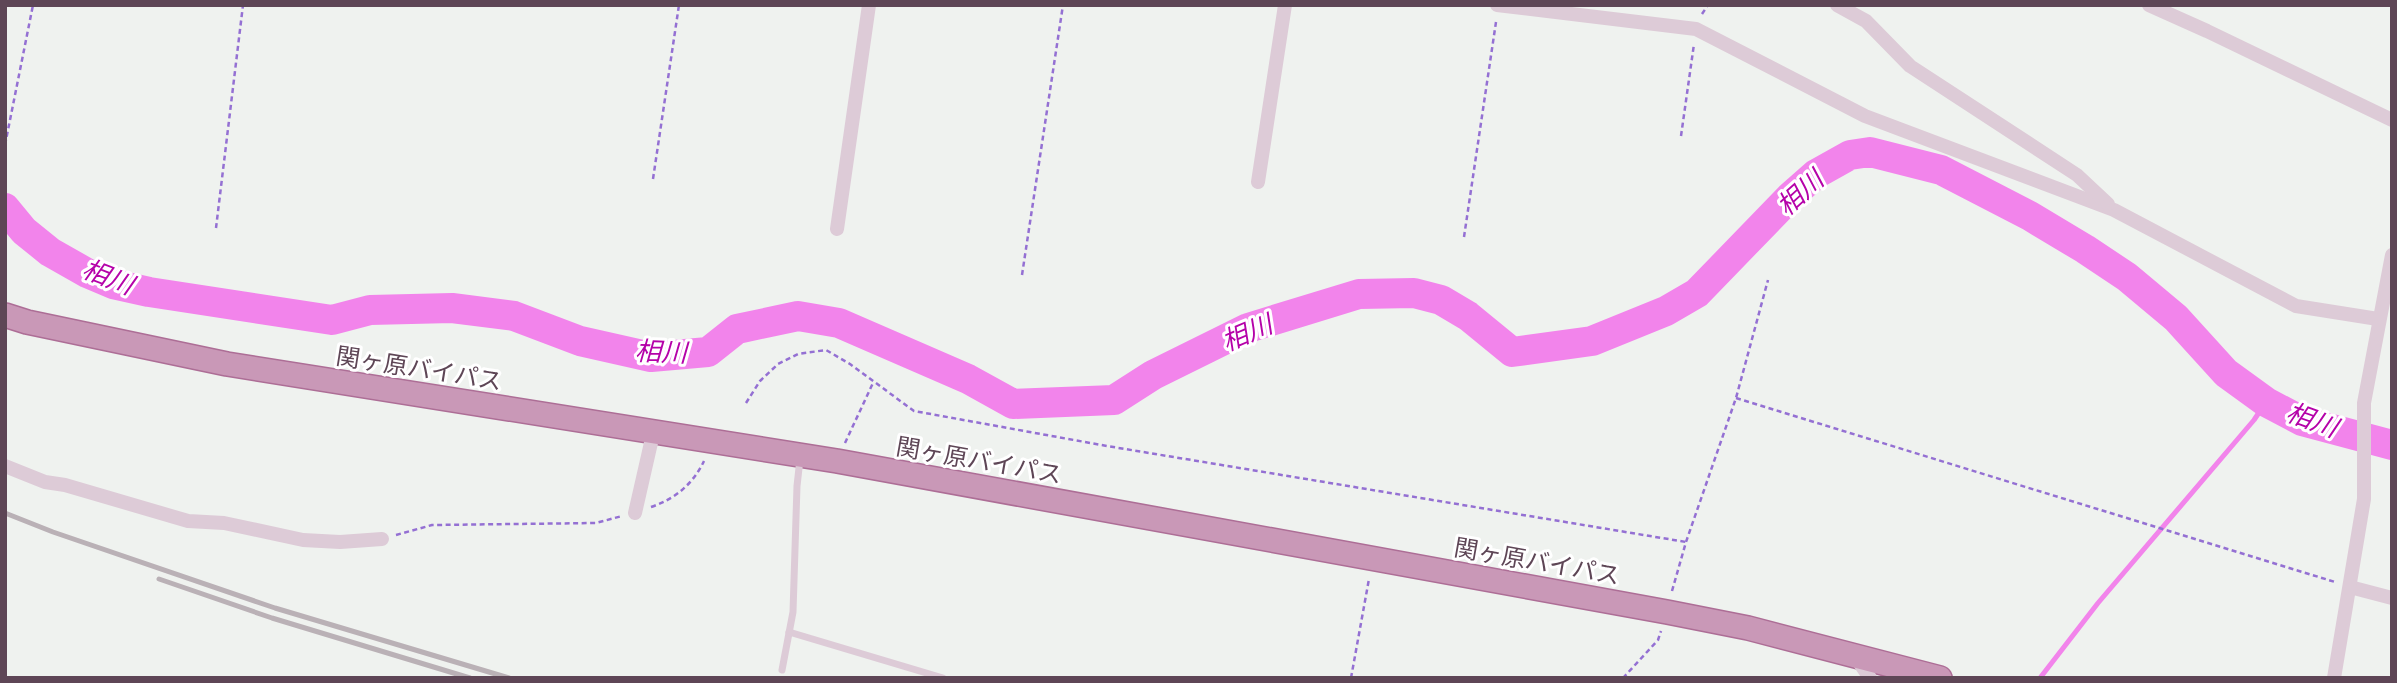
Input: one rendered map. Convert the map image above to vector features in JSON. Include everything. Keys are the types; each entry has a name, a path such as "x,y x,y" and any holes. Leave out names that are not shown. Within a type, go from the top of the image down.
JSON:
{"highway":[{"name":"関ヶ原バイパス","path":"5,315 227,364 837,461 1667,612 1853,653 1940,678"}],"street":[{"path":"837,229 869,5"},
{"path":"1258,182 1285,5"},
{"path":"1498,5 1696,29 1865,116 2114,210 2296,306 2378,319"},
{"path":"1836,5 1866,21 1910,66 2077,175 2114,210"},
{"path":"2149,5 2392,120"},
{"path":"2334,678 2364,499 2364,403 2392,255"},
{"path":"635,513 653,433"},
{"path":"5,466 45,482 92,492 188,521 224,523 303,540 340,542 383,539"},
{"path":"2350,586 2392,597"},
{"path":"1853,653 1870,678"}],"lane":[{"path":"782,670 793,612 796,498 800,456"},
{"path":"789,632 943,678"}],"path":[{"path":"5,145 33,5"},
{"path":"216,228 243,5"},
{"path":"653,179 679,5"},
{"path":"1022,275 1063,5"},
{"path":"1464,237 1498,5"},
{"path":"1681,136 1696,29 1708,5"},
{"path":"1623,678 1658,640 1686,542 1736,398 1768,280"},
{"path":"746,403 760,381 778,364 797,354 826,350 850,364 914,411 1107,446 1686,542"},
{"path":"837,461 873,383"},
{"path":"1736,398 2350,586"},
{"path":"383,539 432,526 596,523 635,513 674,497 696,477 704,461"},
{"path":"1351,678 1373,559"}],"waterway":[{"name":"相川","path":"5,208 24,231 50,252 113,284 149,292 332,320 370,310 452,308 514,316 580,341 651,357 708,352 737,329 798,316 839,323 968,379 1013,404 1114,400 1153,375 1248,328 1359,294 1414,293 1441,300 1468,316 1512,352 1592,341 1666,311 1697,293 1791,196 1816,174 1850,155 1870,152 1941,170 2030,216 2085,249 2127,277 2176,318 2226,373 2266,402 2302,421 2392,445"},
{"path":"2040,678 2098,603 2254,420 2266,402"}],"railway":[{"path":"5,513 275,608 509,678"},
{"path":"159,579 272,618 470,678"}]}
